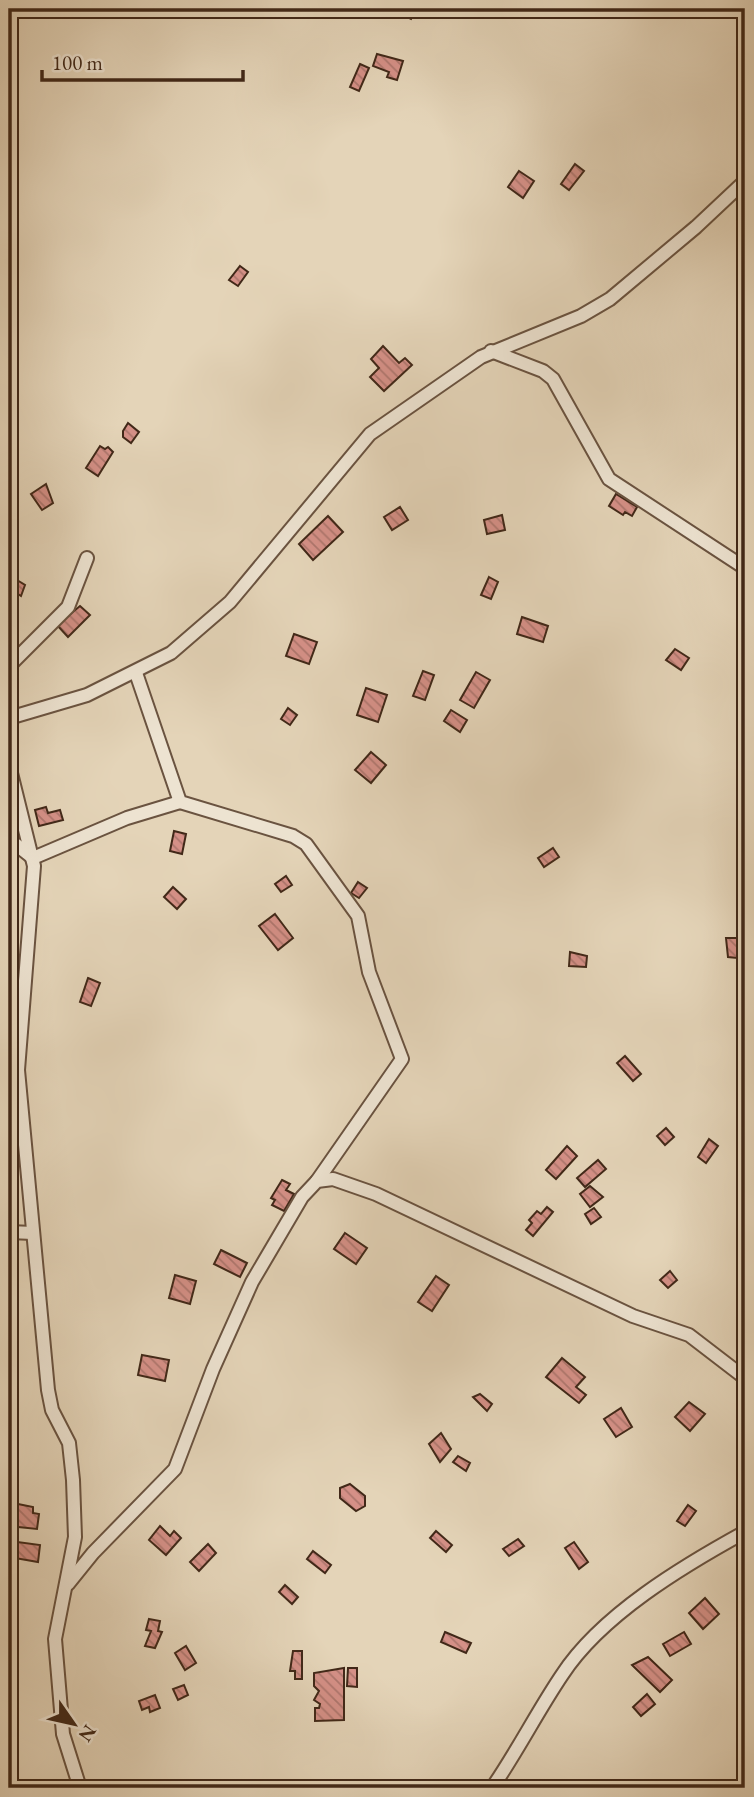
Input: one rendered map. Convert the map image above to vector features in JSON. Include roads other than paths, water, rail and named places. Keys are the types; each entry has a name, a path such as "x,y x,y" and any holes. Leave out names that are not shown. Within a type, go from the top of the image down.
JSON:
{"street":[{"path":"9,718 87,695 172,653 214,619 370,434 491,351 581,316 603,303 696,227 745,181"},
{"path":"491,351 543,371 553,379 609,479 745,568"},
{"path":"9,667 68,607 87,558"},
{"path":"136,673 180,802"},
{"path":"9,765 33,858 35,885 13,1068 48,1390 52,1410 69,1443 73,1480 75,1537 55,1639 62,1734 80,1788"},
{"path":"33,858 127,818 180,802 303,841 358,916 369,972 402,1059 399,1067 317,1181 302,1196 252,1282 213,1368 175,1469 93,1553 65,1587"},
{"path":"9,839 33,858"},
{"path":"317,1181 333,1180 376,1194 633,1316 689,1335 745,1378"},
{"path":"9,1232 33,1233"},
{"path":"492,1788 523,1742 562,1674 615,1616 711,1550 745,1532"}]}
